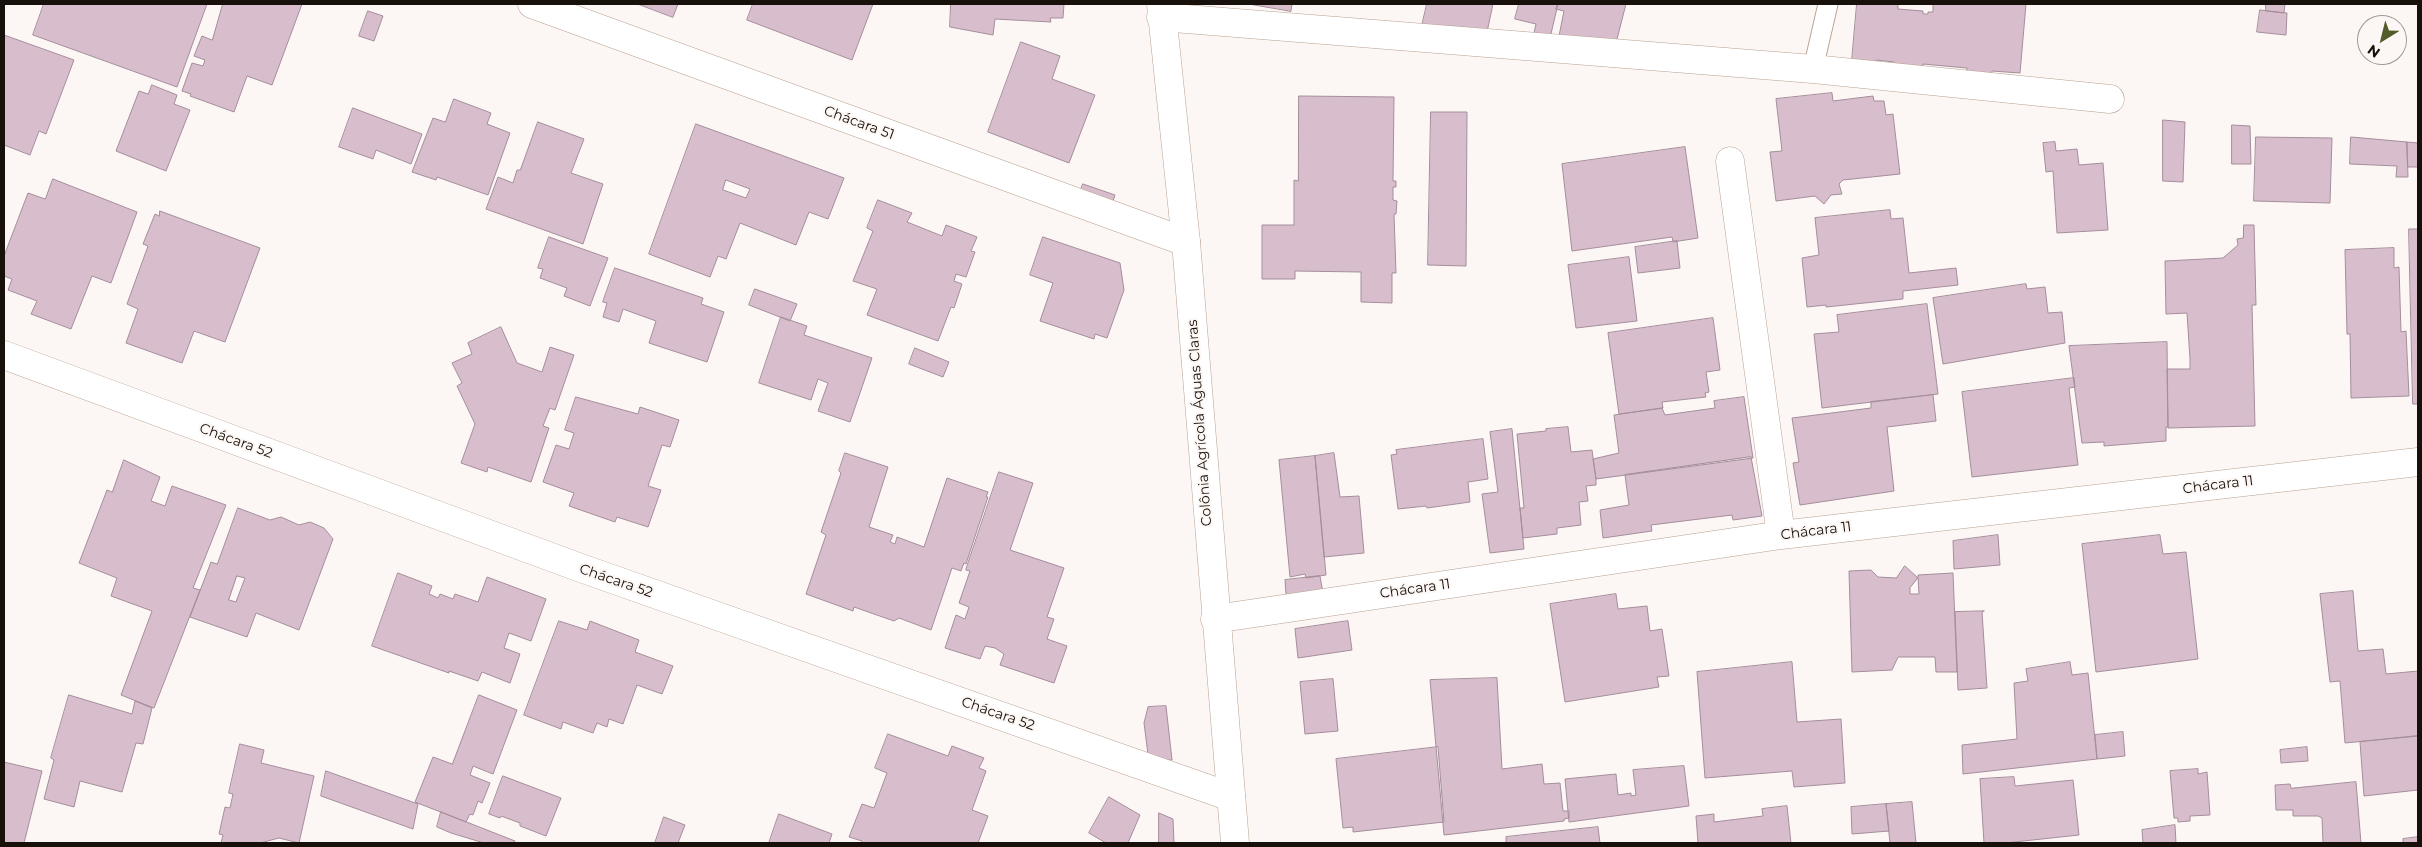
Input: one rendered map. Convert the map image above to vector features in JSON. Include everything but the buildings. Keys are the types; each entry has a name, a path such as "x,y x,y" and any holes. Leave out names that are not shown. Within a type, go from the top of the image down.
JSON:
{"street":[{"name":"Chácara 51","path":"532,4 1186,242"},
{"name":"Colônia Agrícola Águas Claras","path":"1161,11 1186,242 1215,619 1235,843"},
{"path":"1161,11 1813,69 2110,99"},
{"path":"1730,161 1781,535"},
{"name":"Chácara 52","path":"4,355 578,568 1231,797"},
{"name":"Chácara 11","path":"1215,619 1781,535 2418,462"}],"lane":[{"path":"1813,69 1828,4"}]}
